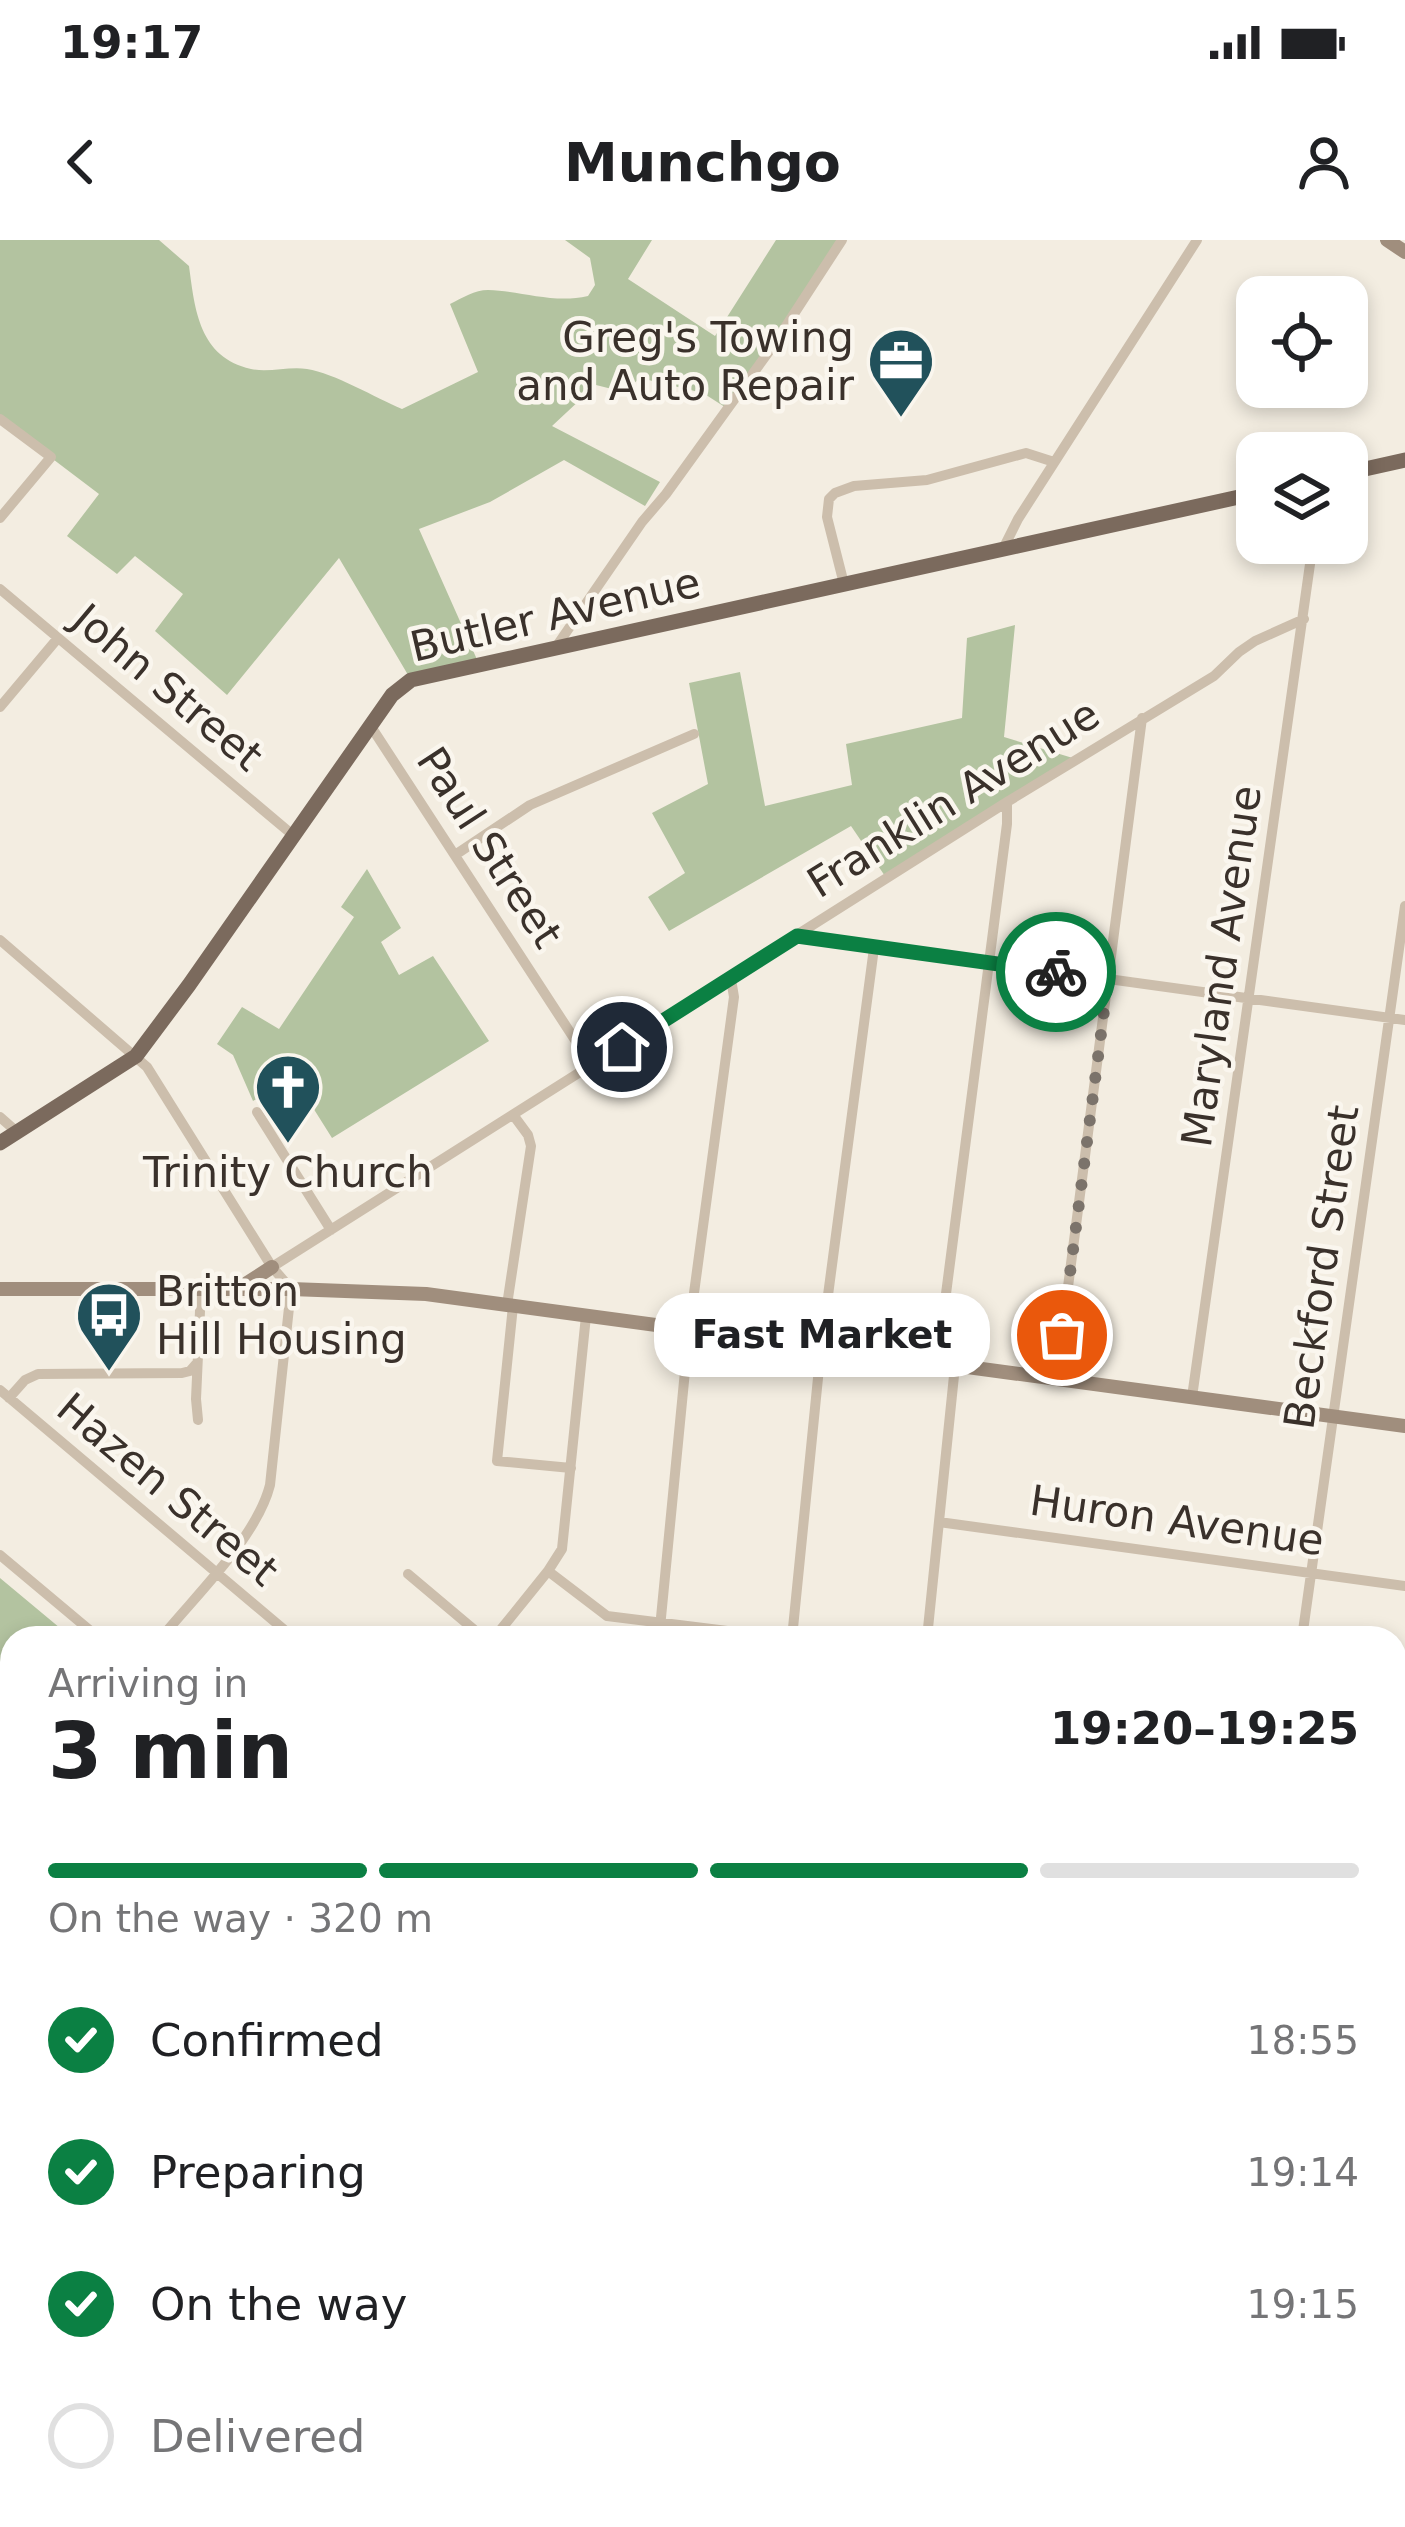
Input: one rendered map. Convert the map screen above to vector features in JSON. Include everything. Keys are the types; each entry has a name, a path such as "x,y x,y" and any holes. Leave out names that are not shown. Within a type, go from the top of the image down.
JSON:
{"main road":[{"path":"1387,240 1405,252"},
{"path":"1368,468 1405,460"},
{"name":"Butler Avenue","path":"0,1142 136,1056 370,725 392,695 411,680 1236,498"},
{"path":"239,1289 272,1268"},
{"path":"0,1289 393,1291 1405,1426"}],"street":[{"path":"556,647 641,522 775,343 842,240"},
{"path":"1004,549 1018,519 1197,240"},
{"path":"0,419 51,457 0,518"},
{"path":"844,584 827,517 829,499 835,493 854,486 927,480 1026,453 1054,462"},
{"name":"Maryland Avenue","path":"1192,1397 1311,564"},
{"name":"John Street","path":"0,589 294,836"},
{"name":"Franklin Avenue","path":"272,1268 1214,676 1255,641 1304,620"},
{"path":"0,707 58,638"},
{"path":"1056,1379 1142,718"},
{"name":"Paul Street","path":"370,725 592,1066"},
{"path":"455,854 530,805 694,734"},
{"path":"937,1364 1007,802"},
{"name":"Beckford Street","path":"1304,1626 1405,906"},
{"path":"797,936 1405,1020"},
{"path":"0,940 147,1067 272,1268 291,1288 266,1500 254,1524 171,1626"},
{"path":"789,1626 874,948"},
{"path":"660,1626 689,1330 734,997 730,979"},
{"path":"257,1112 331,1230"},
{"path":"514,1116 530,1146 497,1461 571,1468"},
{"path":"0,1118 17,1132"},
{"path":"198,1420 201,1289"},
{"path":"504,1626 562,1549 586,1316"},
{"path":"4,1394 38,1374 182,1373 197,1363"},
{"path":"928,1626 955,1366"},
{"name":"Hazen Street","path":"4,1394 279,1626"},
{"name":"Huron Avenue","path":"939,1522 1405,1586"},
{"path":"0,1555 85,1626"},
{"path":"548,1571 607,1616 693,1626"},
{"path":"408,1574 470,1626"}],"green space":[{"path":"0,240 159,240 189,266 203,330 220,354 251,369 318,371 402,409 478,372 450,304 488,290 550,298 588,296 595,285 590,258 565,240 652,240 628,279 715,336 776,240 842,240 728,409 703,393 640,378 624,392 596,385 552,426 660,482 645,506 564,460 490,502 419,529 479,664 411,680 339,558 227,695 155,631 183,594 135,556 117,574 67,536 99,494 0,419"},
{"path":"1015,625 1004,737 1076,759 887,879 851,826 669,931 648,897 685,873 652,813 708,784 689,683 740,672 765,806 852,785 846,744 962,718 967,638"},
{"path":"367,869 401,928 381,942 399,975 433,956 489,1041 332,1138 293,1076 253,1101 233,1055 217,1044 242,1007 279,1029 354,917 341,907"},
{"path":"0,1578 58,1626 0,1626"}],"way so far":[{"path":"1056,972 1108,980 1062,1335"}],"place":[{"name":"Greg's Towing and Auto Repair","path":"901,420"},
{"name":"Trinity Church","path":"288,1146"},
{"name":"Fast Market","path":"1062,1335"},
{"name":"Britton Hill Housing","path":"109,1374"}],"route":[{"path":"622,1047 797,936 1056,972"}]}
